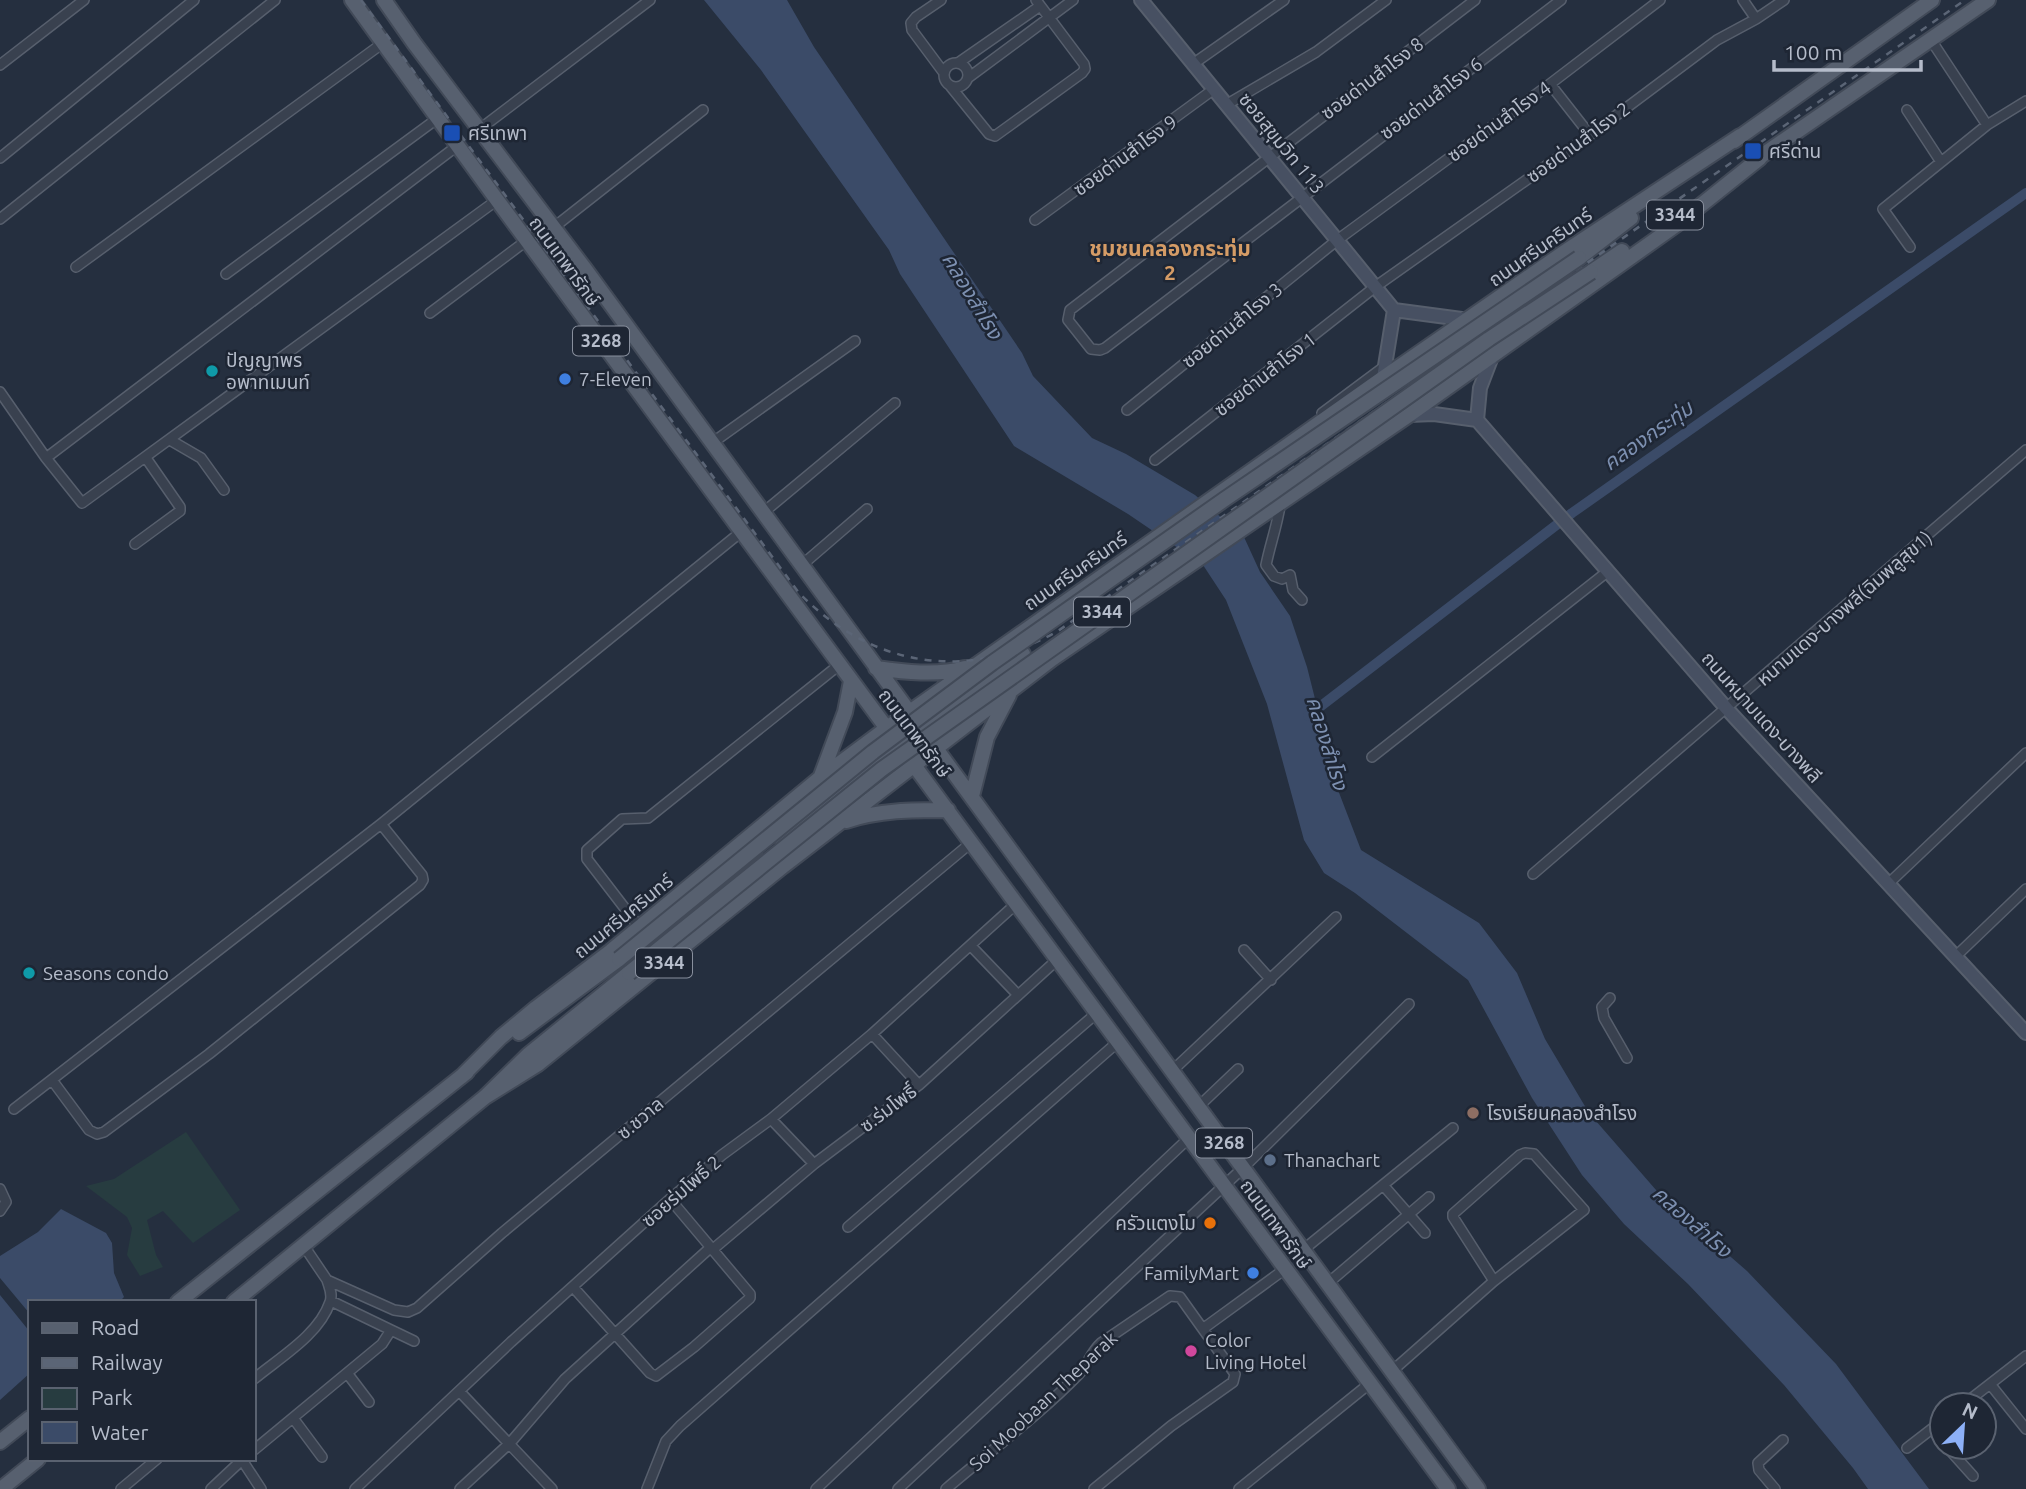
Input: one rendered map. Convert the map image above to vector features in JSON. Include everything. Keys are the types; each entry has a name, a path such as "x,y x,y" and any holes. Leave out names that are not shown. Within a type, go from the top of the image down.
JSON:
{"main road":[{"name":"ถนนเทพารักษ์","path":"352,0 526,241 1448,1489"},
{"name":"ถนนเทพารักษ์","path":"384,0 764,512 1478,1489"},
{"name":"ซอยสุขุมวิท 113","path":"1141,0 1394,310"},
{"name":"ถนนศรีนครินทร์","path":"461,1077 501,1037 639,928 820,778 909,711 1335,413 1384,372 1469,320 1569,249 1740,136 1933,0"},
{"name":"3344","path":"236,1300 485,1097 528,1055 892,762 1489,339 1760,158 1988,0"},
{"name":"ถนนศรีนครินทร์","path":"181,1300 461,1077 619,959 873,752 992,663 1257,476 1579,258 1740,136"},
{"name":"3344","path":"485,1097 538,1064 782,867 1052,659 1364,444 1417,414 1493,354 1676,225 1760,158"},
{"path":"1384,372 1394,310 1469,320"},
{"path":"1417,414 1477,420 1480,388 1493,354"},
{"name":"ถนนหนามแดง-บางพลี","path":"1477,420 1727,709 2026,1033"},
{"path":"1029,627 1019,641 1027,659 1037,664 1052,659"},
{"path":"781,838 899,745 1023,653"},
{"path":"876,668 945,671 972,666"},
{"path":"820,778 845,712 851,681"},
{"path":"972,796 987,737 1013,688"},
{"path":"838,823 863,815 948,810"},
{"path":"753,833 767,830 781,838 787,854 782,867"},
{"path":"0,1442 28,1420"},
{"path":"1,1489 36,1461"}],"street":[{"path":"0,65 84,0"},
{"path":"0,158 194,0"},
{"path":"480,129 650,0"},
{"path":"941,0 911,23 912,30 944,73 945,81 989,134 995,136 1000,133 1085,69 1038,3 958,63 948,66 944,73"},
{"path":"951,87 963,86 968,78 1073,0"},
{"path":"1193,64 1284,0"},
{"path":"1226,105 1316,52 1385,0"},
{"name":"ซอยด่านสำโรง 8","path":"1080,334 1068,320 1070,310 1475,0"},
{"name":"ซอยด่านสำโรง 6","path":"1080,334 1091,349 1105,348 1560,0"},
{"name":"ซอยด่านสำโรง 4","path":"1336,241 1660,0"},
{"path":"1742,0 1756,19"},
{"name":"ซอยด่านสำโรง 2","path":"1375,287 1590,135 1717,40 1784,0"},
{"path":"0,219 270,1"},
{"path":"1931,40 1987,125"},
{"path":"76,267 383,43"},
{"path":"958,63 966,68 968,78"},
{"path":"1550,84 1590,135"},
{"name":"ซอยด่านสำโรง 9","path":"1035,220 1214,89"},
{"path":"1910,247 1883,209 1987,125 2026,101"},
{"path":"429,313 526,241 553,228 703,110"},
{"path":"1907,110 1941,162"},
{"path":"226,274 438,118"},
{"path":"46,458 457,146"},
{"path":"0,392 46,458 82,503 497,201"},
{"name":"ซอยด่านสำโรง 3","path":"1127,410 1336,241"},
{"name":"ซอยด่านสำโรง 1","path":"1156,460 1375,287"},
{"path":"712,443 855,341"},
{"path":"1242,472 1384,372"},
{"path":"764,512 895,403"},
{"path":"1302,600 1293,590 1290,575 1282,579 1274,576 1266,565 1269,546 1278,522 1276,508 1417,414"},
{"path":"170,440 201,458 224,491"},
{"name":"หนามแดง-บางพลี(ฉิมพลูสุข1)","path":"1534,874 2026,450"},
{"path":"135,544 180,511 180,507 146,458"},
{"path":"802,565 867,509"},
{"path":"14,1110 381,824 741,532"},
{"path":"1372,757 1608,572"},
{"path":"639,928 587,859 587,850 622,818 648,818 839,665"},
{"path":"1888,884 2026,752"},
{"path":"52,1080 89,1130 97,1134 104,1132 182,1075 420,885 422,875 381,824"},
{"name":"ซ.ชวาล","path":"327,1280 394,1311 408,1312 417,1308 502,1233 972,842"},
{"path":"1955,957 2026,889"},
{"name":"ซอยร่มโพธิ์ 2","path":"355,1489 510,1342 670,1199 872,1034 1017,903"},
{"path":"1172,1071 1336,917"},
{"path":"971,946 1018,995"},
{"path":"1244,950 1271,980"},
{"name":"ซ.ร่มโพธิ์","path":"460,1489 510,1443 556,1388 615,1333 814,1164 919,1085 1058,958"},
{"path":"1610,998 1602,1007 1604,1018 1627,1058"},
{"path":"898,1489 1243,1168 1409,1004"},
{"path":"848,1227 1098,1012"},
{"path":"872,1034 919,1085"},
{"path":"647,1489 666,1441 680,1426 1119,1041"},
{"path":"1199,1107 1238,1069"},
{"path":"771,1119 814,1164"},
{"path":"1303,1250 1453,1128"},
{"path":"817,1489 1189,1137"},
{"path":"1391,1372 1494,1281 1584,1210 1534,1154 1520,1155 1452,1217 1494,1281"},
{"path":"1383,1185 1425,1233"},
{"path":"0,1189 6,1202 0,1211"},
{"path":"1326,1284 1429,1197"},
{"path":"573,1287 653,1376 662,1373 694,1347 751,1296 670,1199"},
{"path":"256,1377 307,1335 331,1301 327,1280 304,1246"},
{"path":"1204,1328 1285,1269"},
{"name":"Soi Moobaan Theparak","path":"946,1489 1079,1374 1092,1351 1101,1343 1170,1296 1183,1300 1235,1374 1233,1382 1171,1426 1094,1489"},
{"path":"331,1301 414,1341"},
{"path":"256,1448 382,1344 391,1330"},
{"path":"1981,1391 2026,1356"},
{"path":"347,1373 369,1402"},
{"path":"1239,1489 1252,1485 1369,1384"},
{"path":"1990,1384 2026,1429"},
{"path":"460,1392 552,1489"},
{"path":"293,1418 322,1457"},
{"path":"1907,1448 1928,1431"},
{"path":"1775,1489 1759,1470 1758,1463 1783,1440"},
{"path":"121,1489 155,1461"},
{"path":"211,1489 241,1461"},
{"path":"243,1461 261,1489"},
{"path":"1960,1461 1973,1476"}],"green space":[{"path":"186,1132 240,1210 193,1243 163,1211 147,1220 156,1255 163,1267 140,1276 127,1255 132,1228 127,1217 86,1186 114,1179"}],"water":[{"name":"คลองสำโรง","path":"704,0 787,0 814,47 1022,353 1033,376 1092,438 1126,454 1195,495 1244,537 1260,572 1290,616 1307,667 1338,790 1361,850 1479,923 1517,973 1545,1039 1589,1113 1663,1198 1747,1271 1836,1364 1929,1489 1868,1489 1784,1385 1688,1284 1624,1224 1582,1175 1532,1098 1468,980 1355,893 1324,873 1304,840 1267,704 1226,600 1203,565 1128,514 1014,446 900,274 889,250 761,70"},
{"path":"61,1209 106,1233 112,1243 114,1273 124,1297 121,1300 28,1300 28,1312 0,1278 0,1256 38,1232"},
{"path":"0,1295 28,1330 28,1375 0,1400"}],"waterway":[{"name":"คลองกระทุ่ม","path":"1308,716 1572,513 2026,193"}],"railway":[{"path":"361,0 799,593 827,618 857,637 889,651 921,659 955,661 989,657 1023,647 1058,631 1965,0"}],"place":[{"name":"ศรีเทพา","path":"452,133"},
{"name":"ศรีด่าน","path":"1753,151"},
{"name":"ปัญญาพร อพาทเมนท์","path":"212,371"},
{"name":"7-Eleven","path":"565,379"},
{"name":"Seasons condo","path":"29,973"},
{"name":"โรงเรียนคลองสำโรง","path":"1473,1113"},
{"name":"Thanachart","path":"1270,1160"},
{"name":"ครัวแตงโม","path":"1210,1223"},
{"name":"FamilyMart","path":"1253,1273"},
{"name":"Color Living Hotel","path":"1191,1351"}],"district":[{"name":"ชุมชนคลองกระทุ่ม 2","path":"1170,261"}]}
